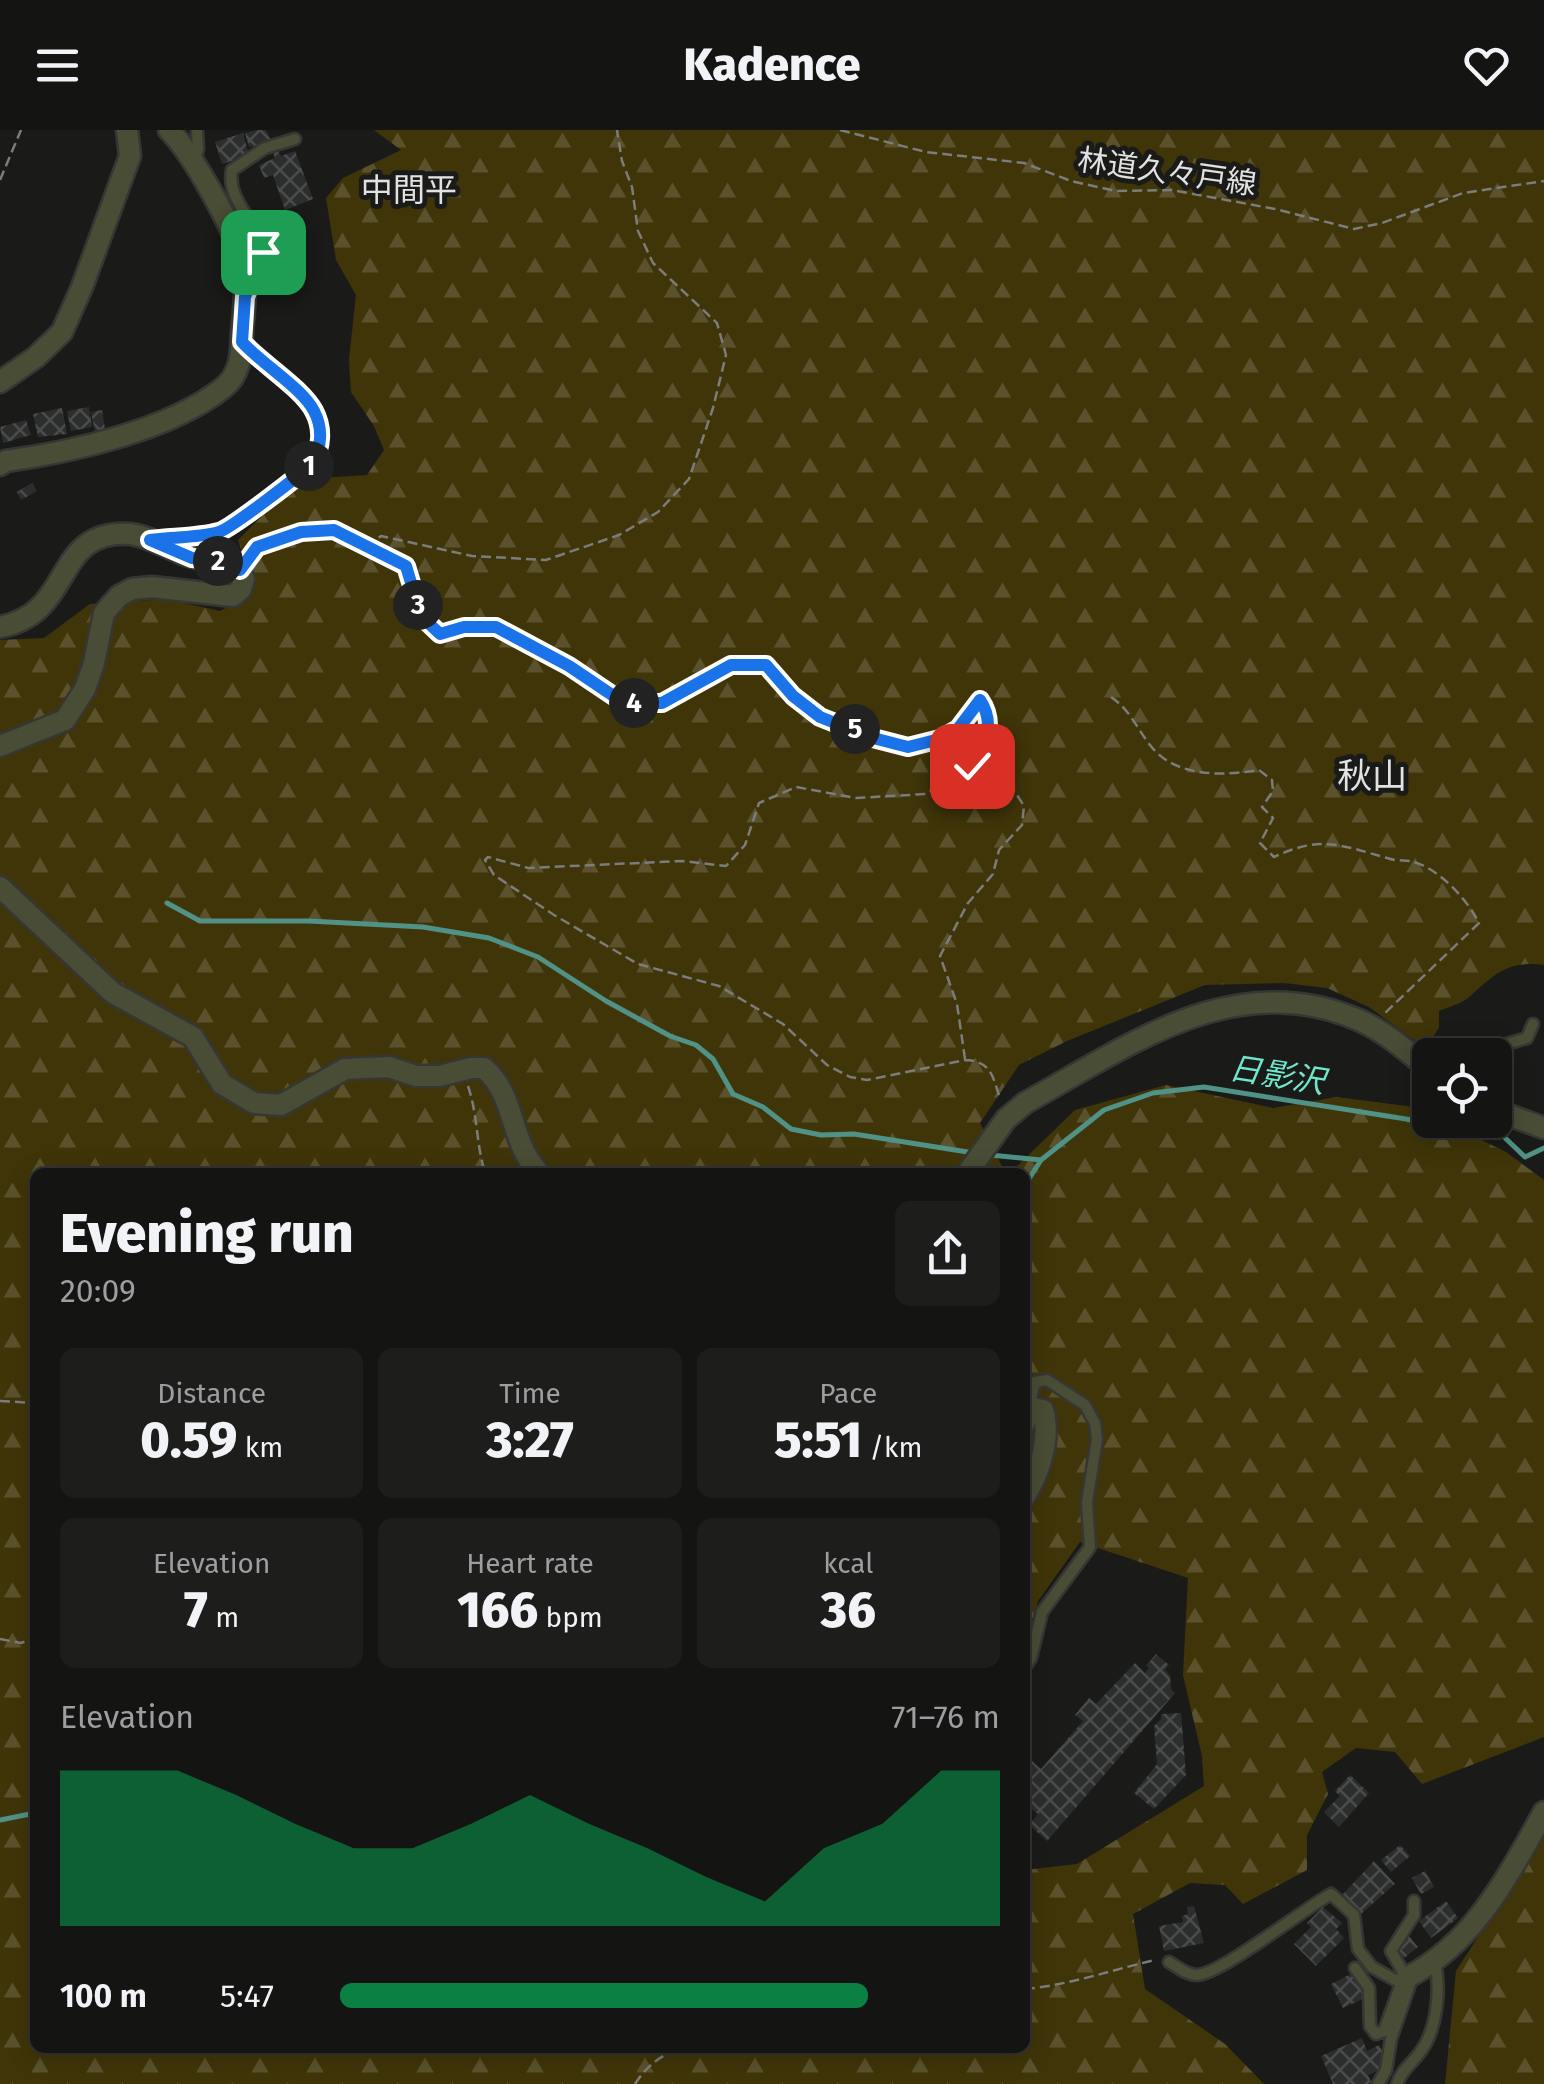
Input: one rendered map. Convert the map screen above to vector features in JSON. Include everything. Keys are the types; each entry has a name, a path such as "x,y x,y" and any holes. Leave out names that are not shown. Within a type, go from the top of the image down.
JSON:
{"street":[{"path":"0,382 36,358 62,332 130,156 127,130"},
{"path":"0,465 95,445 193,407 234,376 240,361 245,297 241,256 195,162 170,130"},
{"path":"0,627 26,621 43,607 73,555 98,539 132,534 192,558 234,563 244,579 234,596 152,587 132,589 120,596 104,614 85,689 65,720 0,746"},
{"path":"0,887 113,993 193,1037 222,1084 254,1103 281,1104 345,1069 388,1067 416,1076 440,1076 484,1068 506,1094 514,1131 535,1168"},
{"path":"971,1168 1006,1119 1025,1103 1201,1011 1238,1002 1286,1001 1326,1008 1373,1027 1412,1056"},
{"path":"1512,1116 1544,1128"},
{"path":"1030,1413 1043,1410 1046,1437 1030,1488"},
{"path":"1405,1979 1435,1963 1471,1930 1544,1812"}],"lane":[{"path":"195,162 197,130"},
{"path":"245,297 263,252 232,188 232,170 265,148 295,138"},
{"path":"1512,1042 1527,1038 1533,1024"},
{"path":"1030,1402 1035,1382 1047,1380 1085,1405 1097,1439 1088,1502 1090,1547 1042,1612 1030,1660"},
{"path":"1169,1962 1190,1974 1220,1968 1331,1894 1354,1915 1358,1949 1372,1967 1405,1979"},
{"path":"1378,2084 1386,2070 1391,2039 1410,1984 1391,1950 1414,1915 1414,1901"},
{"path":"1397,2084 1402,2070 1421,2051 1428,2036 1439,1979 1435,1963"},
{"path":"1355,1968 1369,1988 1370,2026 1376,2034 1384,2031 1405,1979"}],"path":[{"path":"0,180 21,130"},
{"path":"367,547 381,536 472,556 546,560 619,535 658,512 689,479 726,356 717,323 653,263 638,231 632,186 622,162 617,130"},
{"name":"林道久々戸線","path":"840,130 926,152 1024,163 1072,181 1116,191 1172,190 1275,209 1354,229 1382,223 1464,193 1544,181"},
{"path":"150,540 219,532 234,525 310,466 320,442 314,411 302,394 272,372 242,342"},
{"path":"240,570 257,547 301,532 334,530 406,566 421,616 440,634 464,627 496,627 569,666 624,703 662,703 731,665 766,665 793,696 820,717 908,747 940,739 958,729 980,700 986,708 988,731 985,750 972,766 926,794 856,798 796,788 759,803 745,845 726,866 651,861 528,868 488,857 485,860 494,875 554,915 638,964 719,986 783,1024 827,1065 850,1077 867,1080 965,1060 980,1061 990,1068 1006,1119"},
{"path":"1111,697 1127,708 1152,749 1180,768 1206,772 1259,770 1272,780 1273,791 1262,806 1274,818 1260,843 1274,857 1300,845 1332,842 1356,847 1391,860 1414,862 1447,883 1470,905 1478,923 1460,944 1404,992 1373,1027"},
{"path":"965,1060 957,1004 940,956 968,903 993,874 999,850 1022,825 1024,806 1008,781 1011,763 994,734 988,731"},
{"path":"463,1071 476,1109 484,1168"},
{"path":"0,1401 30,1403"},
{"path":"0,1639 21,1643 30,1640"},
{"path":"1030,1988 1080,1981 1156,1960 1169,1962"},
{"path":"636,2084 643,2072 667,2053"}],"green space":[{"path":"374,130 1544,130 1544,965 1510,967 1465,1000 1439,1011 1439,1027 1432,1038 1412,1039 1369,1007 1327,988 1284,983 1205,985 1067,1041 1019,1065 980,1123 1003,1168 30,1168 30,2053 1030,2053 1030,1869 1077,1864 1204,1786 1202,1756 1183,1675 1188,1578 1080,1542 1038,1601 1030,1626 1030,1168 1015,1168 1075,1110 1166,1085 1273,1108 1336,1097 1412,1107 1412,1138 1478,1138 1506,1152 1544,1180 1544,1737 1422,1784 1395,1752 1356,1748 1322,1772 1328,1794 1307,1835 1307,1870 1243,1904 1225,1885 1190,1883 1133,1914 1145,1989 1225,2044 1264,2084 0,2084 0,640 44,638 90,604 166,599 220,611 244,598 249,574 238,540 279,499 306,479 367,475 384,450 374,426 351,392 349,360 356,295 336,260 326,198 343,178 401,150"},
{"path":"1544,1835 1544,2084 1445,2084 1456,1971"}],"building":[{"path":"266,130 272,142 249,147 245,133"},
{"path":"243,133 249,155 222,164 215,142"},
{"path":"278,151 281,156 295,151 313,199 285,210 273,175 264,178 259,165 275,158 273,153"},
{"path":"89,407 92,427 71,431 67,411"},
{"path":"62,408 67,434 38,437 33,414"},
{"path":"102,410 106,435 96,437 91,412"},
{"path":"26,420 31,435 3,443 0,427"},
{"path":"32,483 37,491 21,500 17,492"},
{"path":"1156,1654 1169,1665 1165,1670 1175,1693 1047,1841 1030,1826 1038,1814 1030,1808 1030,1761 1041,1769 1083,1721 1075,1715 1089,1698 1096,1704 1135,1663 1145,1673 1149,1668 1146,1666"},
{"path":"1181,1713 1186,1775 1154,1809 1134,1793 1157,1764 1154,1726 1161,1714"},
{"path":"1350,1775 1369,1793 1339,1827 1324,1812 1340,1796 1335,1791"},
{"path":"1400,1845 1410,1856 1391,1872 1381,1860"},
{"path":"1374,1861 1395,1884 1361,1914 1343,1894"},
{"path":"1425,1871 1434,1887 1421,1894 1412,1878"},
{"path":"1446,1901 1458,1918 1431,1938 1419,1921"},
{"path":"1194,1906 1204,1943 1164,1951 1159,1926 1183,1922 1187,1907"},
{"path":"1323,1907 1342,1923 1336,1929 1344,1938 1316,1966 1294,1944"},
{"path":"1409,1936 1418,1947 1403,1959 1394,1948"},
{"path":"1353,1973 1365,1998 1343,2008 1331,1984"},
{"path":"1362,2038 1367,2051 1379,2045 1385,2057 1380,2070 1368,2075 1372,2084 1333,2084 1321,2056"}],"waterway":[{"path":"167,903 200,921 423,927 489,938 538,957 606,1001 670,1036 696,1045 713,1059 733,1094 763,1107 791,1129 821,1135 854,1134 974,1153"},
{"name":"日影沢","path":"1030,1177 1041,1160 1104,1110 1153,1093 1204,1087 1501,1134 1525,1157 1544,1148"},
{"path":"990,1155 1041,1160"},
{"name":"日影沢","path":"0,1820 30,1814"}],"district":[{"name":"中間平","path":"409,190"},
{"name":"秋山","path":"1372,776"}],"route":[{"path":"263,252 245,297 242,342 257,359 302,394 314,411 320,442 310,466 234,525 219,532 150,540 192,558 234,563 240,570 257,547 301,532 334,530 406,566 421,616 440,634 464,627 496,627 569,666 624,703 662,703 731,665 766,665 793,696 820,717 908,747 940,739 958,729 980,700 986,708 988,731 985,750 972,766"}]}
